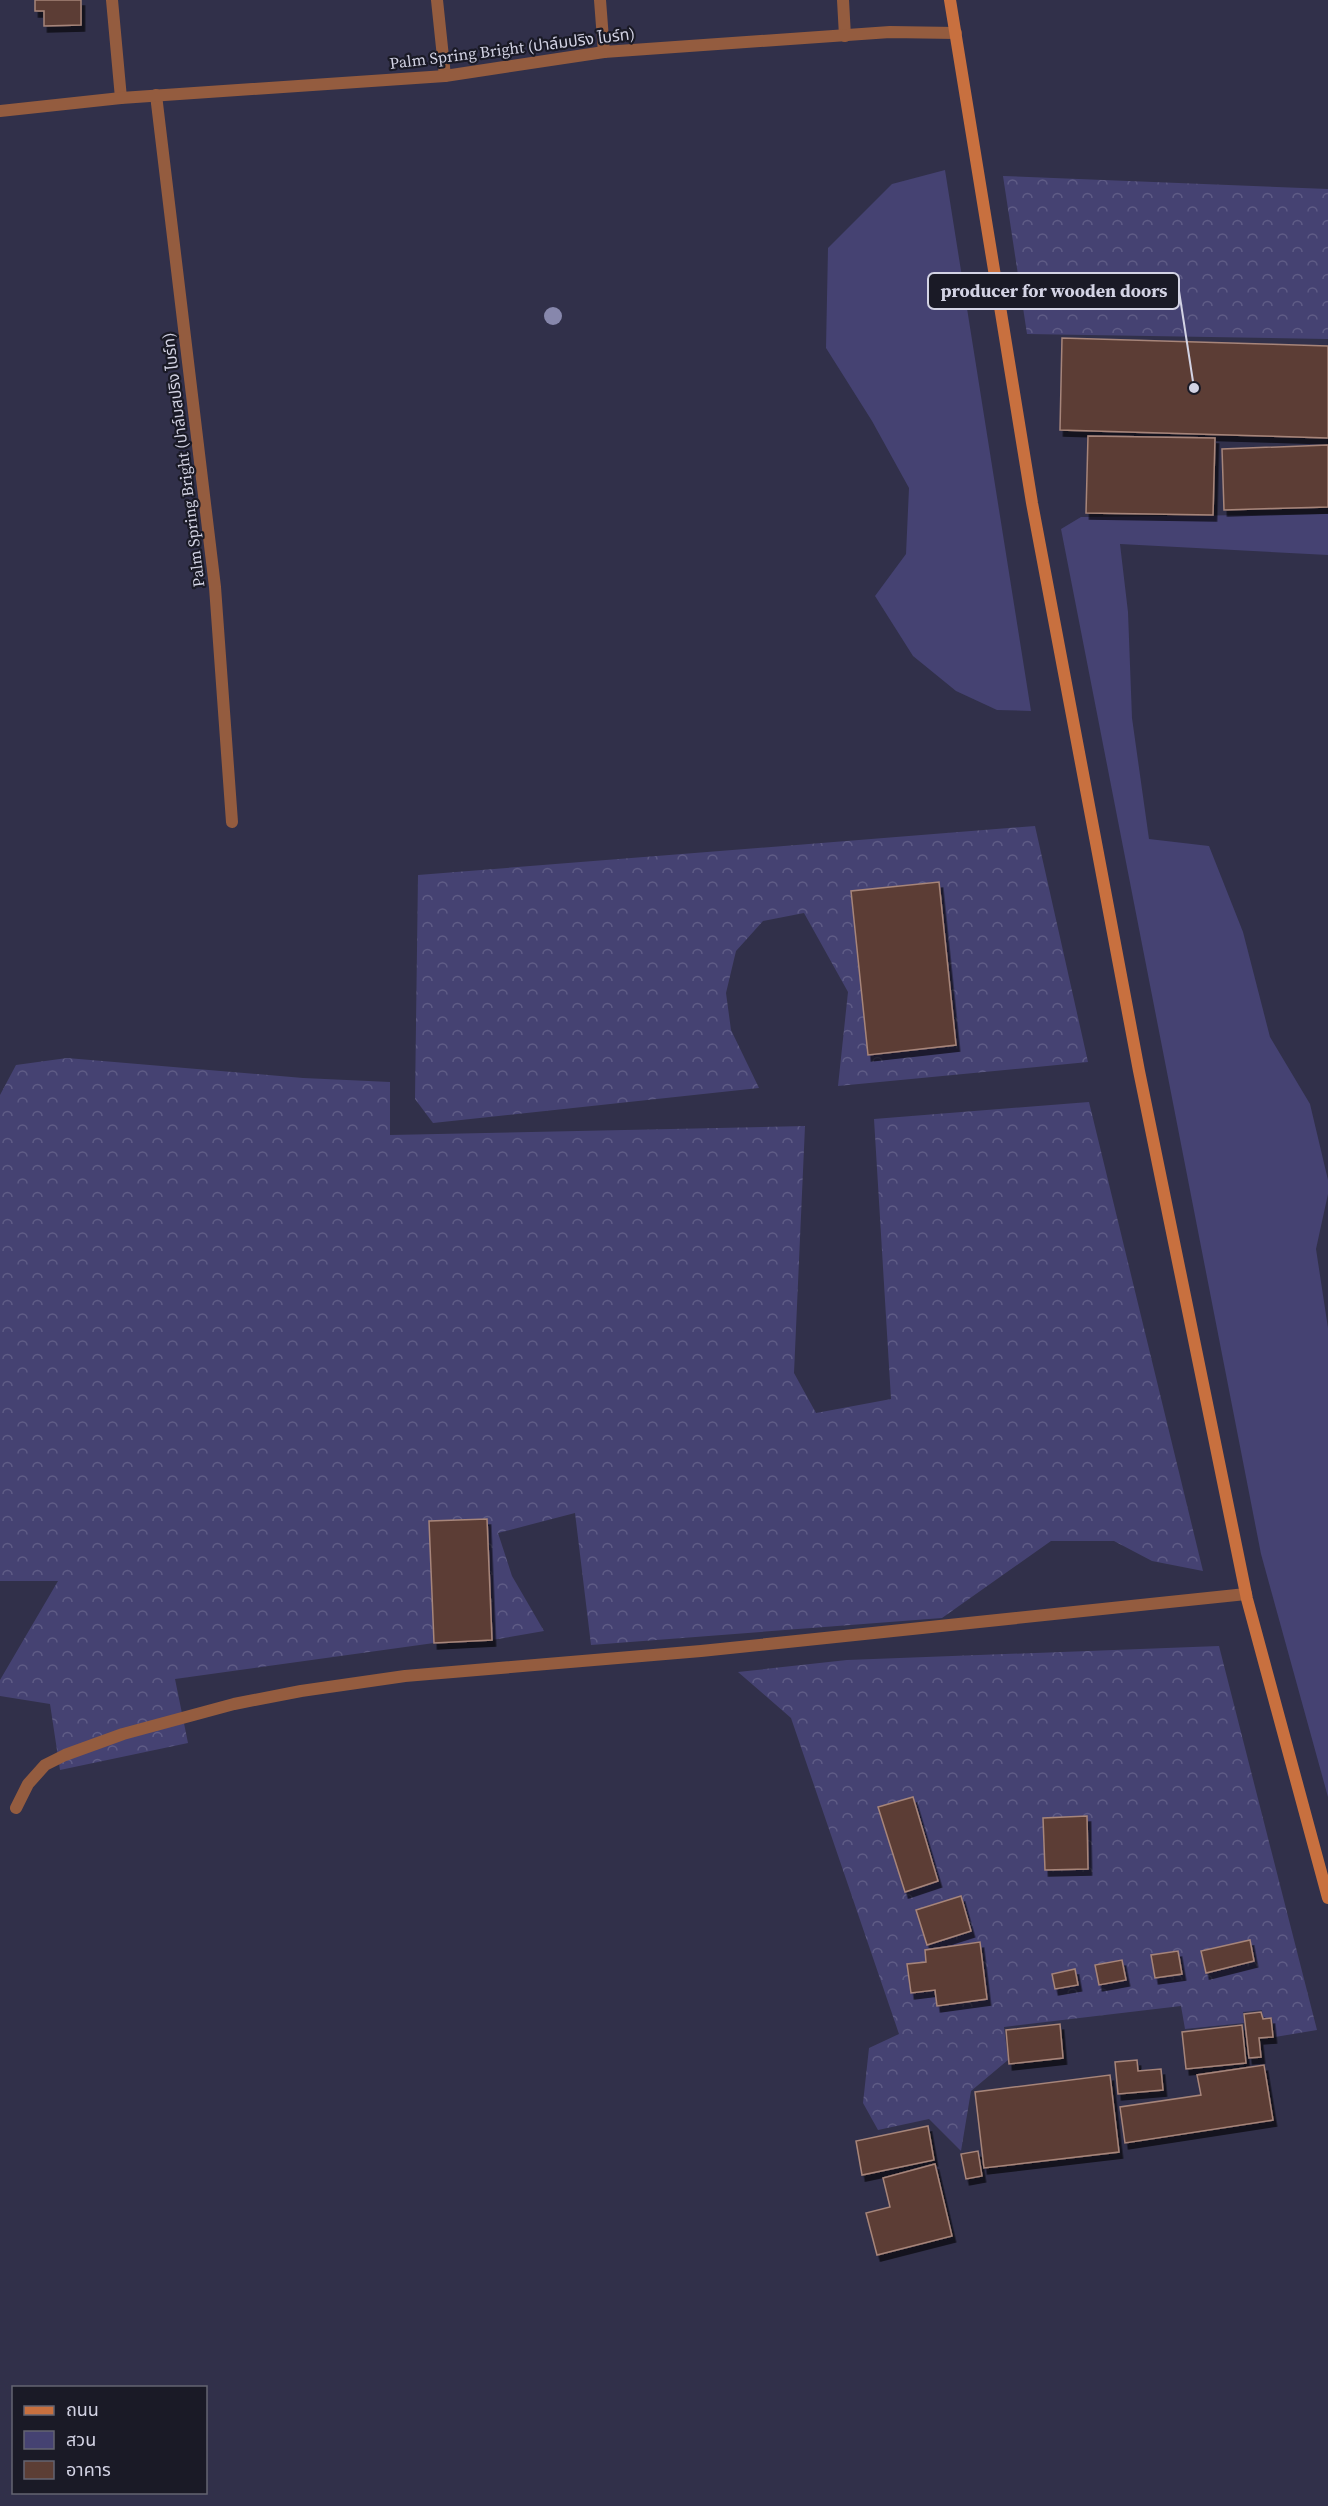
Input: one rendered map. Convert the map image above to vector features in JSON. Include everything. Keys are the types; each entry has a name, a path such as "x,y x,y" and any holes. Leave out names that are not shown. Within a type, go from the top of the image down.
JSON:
{"street":[{"path":"112,0 121,98"},
{"path":"437,0 445,76"},
{"path":"600,0 604,52"},
{"path":"843,0 845,36"},
{"path":"950,0 1032,503 1139,1071 1246,1594 1328,1898"},
{"name":"Palm Spring Bright (ปาล์มปริง ไบร์ท)","path":"0,111 156,95 445,76 604,52 890,32 956,33"},
{"name":"Palm Spring Bright (ปาล์มสปริง ไบร์ท)","path":"156,95 215,587 232,822"},
{"path":"16,1808 28,1784 45,1765 65,1755 123,1734 223,1707 301,1691 405,1676 725,1649 1246,1594"}],"green space":[{"path":"945,170 1031,711 997,710 956,691 913,656 875,596 906,554 909,488 872,421 826,348 828,248 892,184"},
{"path":"1003,176 1328,189 1328,339 1027,334"},
{"path":"1328,514 1328,555 1120,544 1128,612 1132,718 1149,839 1209,846 1243,932 1270,1037 1310,1104 1328,1180 1328,1194 1316,1249 1328,1328 1328,1797 1261,1554 1061,529 1081,517"},
{"path":"1035,826 1088,1062 838,1086 848,992 804,913 763,921 736,951 726,993 731,1030 759,1088 433,1123 415,1099 418,875"},
{"path":"67,1058 303,1078 390,1082 390,1135 805,1126 794,1373 816,1413 891,1399 874,1119 1089,1102 1203,1571 1152,1561 1114,1541 1051,1541 942,1618 591,1645 575,1513 498,1533 512,1576 544,1631 492,1640 434,1643 175,1679 188,1743 60,1770 50,1704 0,1696 0,1680 58,1581 0,1581 0,1095 16,1065"},
{"path":"1219,1646 1317,2030 1275,2037 1272,2018 1263,2019 1262,2010 1243,2012 1244,2023 1185,2029 1181,2006 1004,2027 1008,2060 971,2091 961,2151 929,2119 878,2130 863,2103 869,2048 899,2034 791,1718 738,1672 847,1660"}],"building":[{"path":"35,0 81,0 81,25 44,26 44,11 35,11"},
{"path":"1062,338 1328,346 1328,438 1060,430"},
{"path":"1088,436 1215,438 1213,515 1086,513"},
{"path":"1328,445 1328,507 1224,510 1222,449"},
{"path":"939,882 956,1045 868,1055 851,891"},
{"path":"487,1519 492,1640 434,1643 429,1521"},
{"path":"913,1797 938,1881 905,1892 878,1807"},
{"path":"1087,1816 1088,1869 1045,1870 1043,1818"},
{"path":"961,1896 971,1931 927,1945 916,1910"},
{"path":"1250,1940 1254,1961 1206,1973 1201,1951"},
{"path":"980,1942 987,1999 937,2006 935,1990 911,1993 907,1964 926,1962 925,1950"},
{"path":"1178,1951 1182,1974 1155,1978 1151,1955"},
{"path":"1122,1960 1126,1980 1099,1985 1095,1965"},
{"path":"1075,1969 1078,1985 1055,1989 1052,1974"},
{"path":"1261,2012 1263,2019 1271,2018 1273,2037 1259,2038 1261,2057 1249,2058 1244,2014"},
{"path":"1060,2024 1063,2058 1009,2064 1006,2030"},
{"path":"1242,2025 1246,2063 1186,2069 1182,2032"},
{"path":"1137,2060 1138,2071 1161,2069 1163,2090 1118,2094 1115,2062"},
{"path":"1264,2065 1273,2120 1125,2143 1120,2107 1201,2095 1197,2075"},
{"path":"1110,2075 1119,2152 984,2168 975,2092"},
{"path":"928,2126 934,2160 862,2175 856,2141"},
{"path":"978,2151 982,2176 966,2179 961,2154"},
{"path":"935,2164 952,2236 877,2255 866,2213 890,2207 883,2178"}],"place":[{"name":"producer for wooden doors","path":"1194,388"}]}
